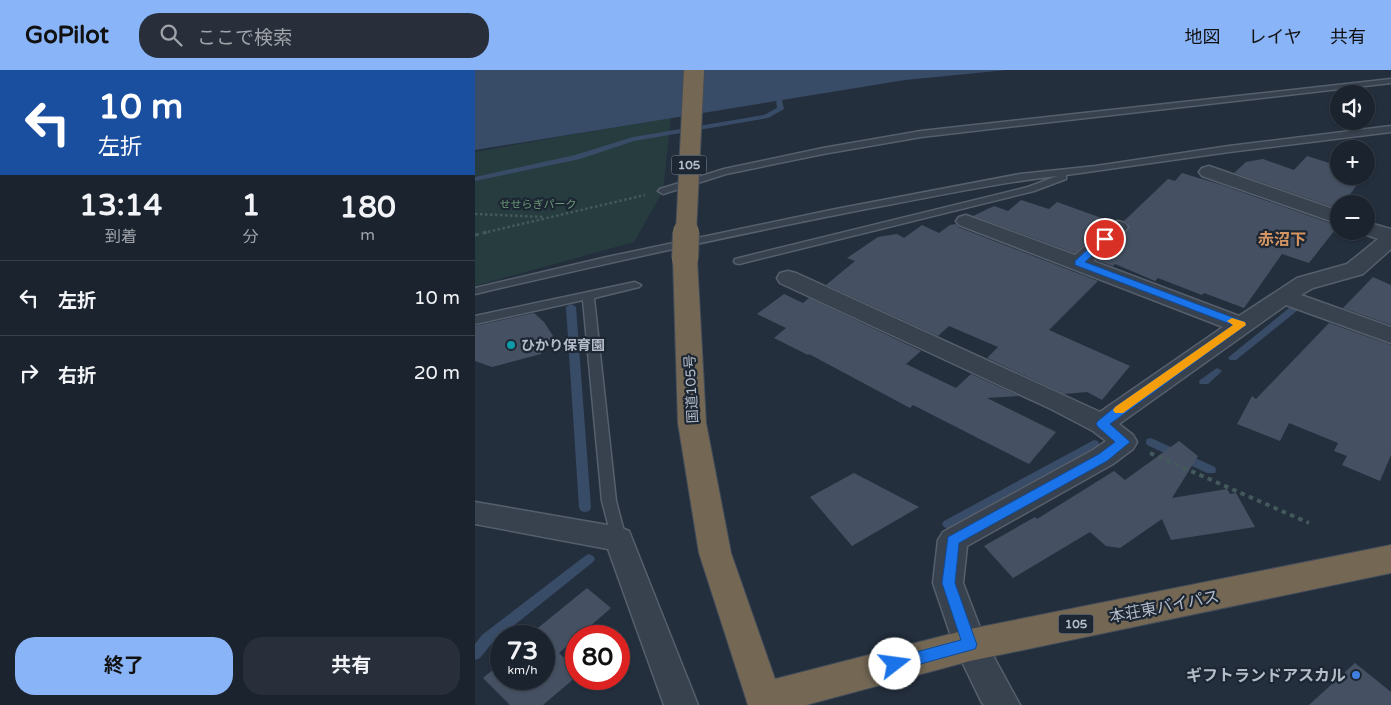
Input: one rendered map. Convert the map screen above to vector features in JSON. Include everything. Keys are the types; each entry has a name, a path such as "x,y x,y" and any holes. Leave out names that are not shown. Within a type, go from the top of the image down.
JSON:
{"highway":[{"name":"国道105号","path":"693,70 685,259 691,424 715,553 764,698"},
{"name":"本荘東バイパス","path":"764,698 970,645 1391,559"}],"street":[{"path":"1209,172 1330,215"},
{"path":"966,221 1241,325"},
{"path":"1079,263 1118,226"},
{"path":"1102,424 1119,410 1283,296 1305,283 1355,269 1391,237 1375,231"},
{"path":"788,278 1102,424 1124,442 1103,457 953,540 949,583 970,645 994,692 1003,705"},
{"path":"1283,296 1391,335"},
{"path":"475,513 619,539 681,705"}],"lane":[{"path":"663,191 733,170 823,151 921,134 1391,81"},
{"path":"475,291 607,260 836,212 1021,177 1081,169 1095,169 1229,148 1391,129"},
{"path":"739,261 1031,189 1081,169"},
{"path":"475,320 635,285"},
{"path":"588,296 609,501 619,539"}],"path":[{"path":"475,234 663,191"},
{"path":"475,214 551,217"},
{"path":"1124,442 1309,523"}],"green space":[{"name":"せせらぎパーク","path":"671,117 663,191 634,242 475,286 475,152"}],"water":[{"path":"475,70 1007,70 905,80 475,150"}],"building":[{"path":"1307,156 1330,163 1330,185 1357,185 1350,195 1330,195 1330,206 1234,173 1246,162 1263,159 1294,170"},
{"path":"1182,173 1330,223 1330,236 1309,263 1282,254 1244,308 1204,293 1202,295 1158,278 1155,281 1115,264 1113,266 1096,260 1129,228 1127,222 1124,221 1168,179 1175,181"},
{"path":"1021,200 1049,209 1057,202 1110,221 1075,253 973,216 994,206 1008,211"},
{"path":"956,224 958,227 1098,281 1049,330 1130,366 1102,400 1087,392 1064,394 987,358 998,347 949,326 938,336 826,285 855,261 847,258 878,237 897,234 904,238 922,225 939,233 950,225"},
{"path":"1373,277 1391,285 1391,325 1343,308"},
{"path":"784,294 803,303 809,298 921,351 906,364 956,388 971,374 1019,396 987,398 1056,432 1029,464 913,405 910,408 809,354 774,338 786,328 757,314"},
{"name":"ひかり保育園","path":"534,313 544,322 553,336 541,354 492,367 475,361 475,326"},
{"path":"1329,323 1391,345 1391,455 1380,481 1342,465 1347,456 1334,451 1338,443 1289,423 1280,441 1237,424 1252,396 1256,399"},
{"path":"1179,441 1198,456 1172,498 1227,489 1230,494 1236,493 1255,527 1171,540 1162,519 1120,548 1106,546 1090,532 1013,578 984,546 1035,517 1037,519 1114,471 1125,480"},
{"path":"854,473 919,507 852,546 810,497"},
{"path":"587,588 611,608 591,625 565,625 565,648 559,653 565,659 565,686 543,705 510,705 495,690 555,690 555,625 542,625"},
{"name":"ギフトランドアスカル","path":"1355,663 1391,692 1391,705 1309,705"},
{"path":"490,672 490,685 483,678"}],"waterway":[{"path":"475,179 577,157 633,139 766,117 781,109 779,100"},
{"path":"1233,358 1297,306 1306,310"},
{"path":"571,307 585,508"},
{"path":"1204,382 1217,371"},
{"path":"1151,442 1211,470"},
{"path":"948,524 1094,444"},
{"path":"475,654 487,639 589,559"}],"slow traffic":[{"path":"1119,410 1241,325 1232,321"}],"place":[{"name":"ひかり保育園","path":"511,345"},
{"name":"ギフトランドアスカル","path":"1356,675"}],"district":[{"name":"赤沼下","path":"1282,239"}],"route":[{"path":"895,664 970,645 949,583 953,540 1103,457 1124,442 1102,424 1119,410 1241,325 1079,263 1105,239"}]}
